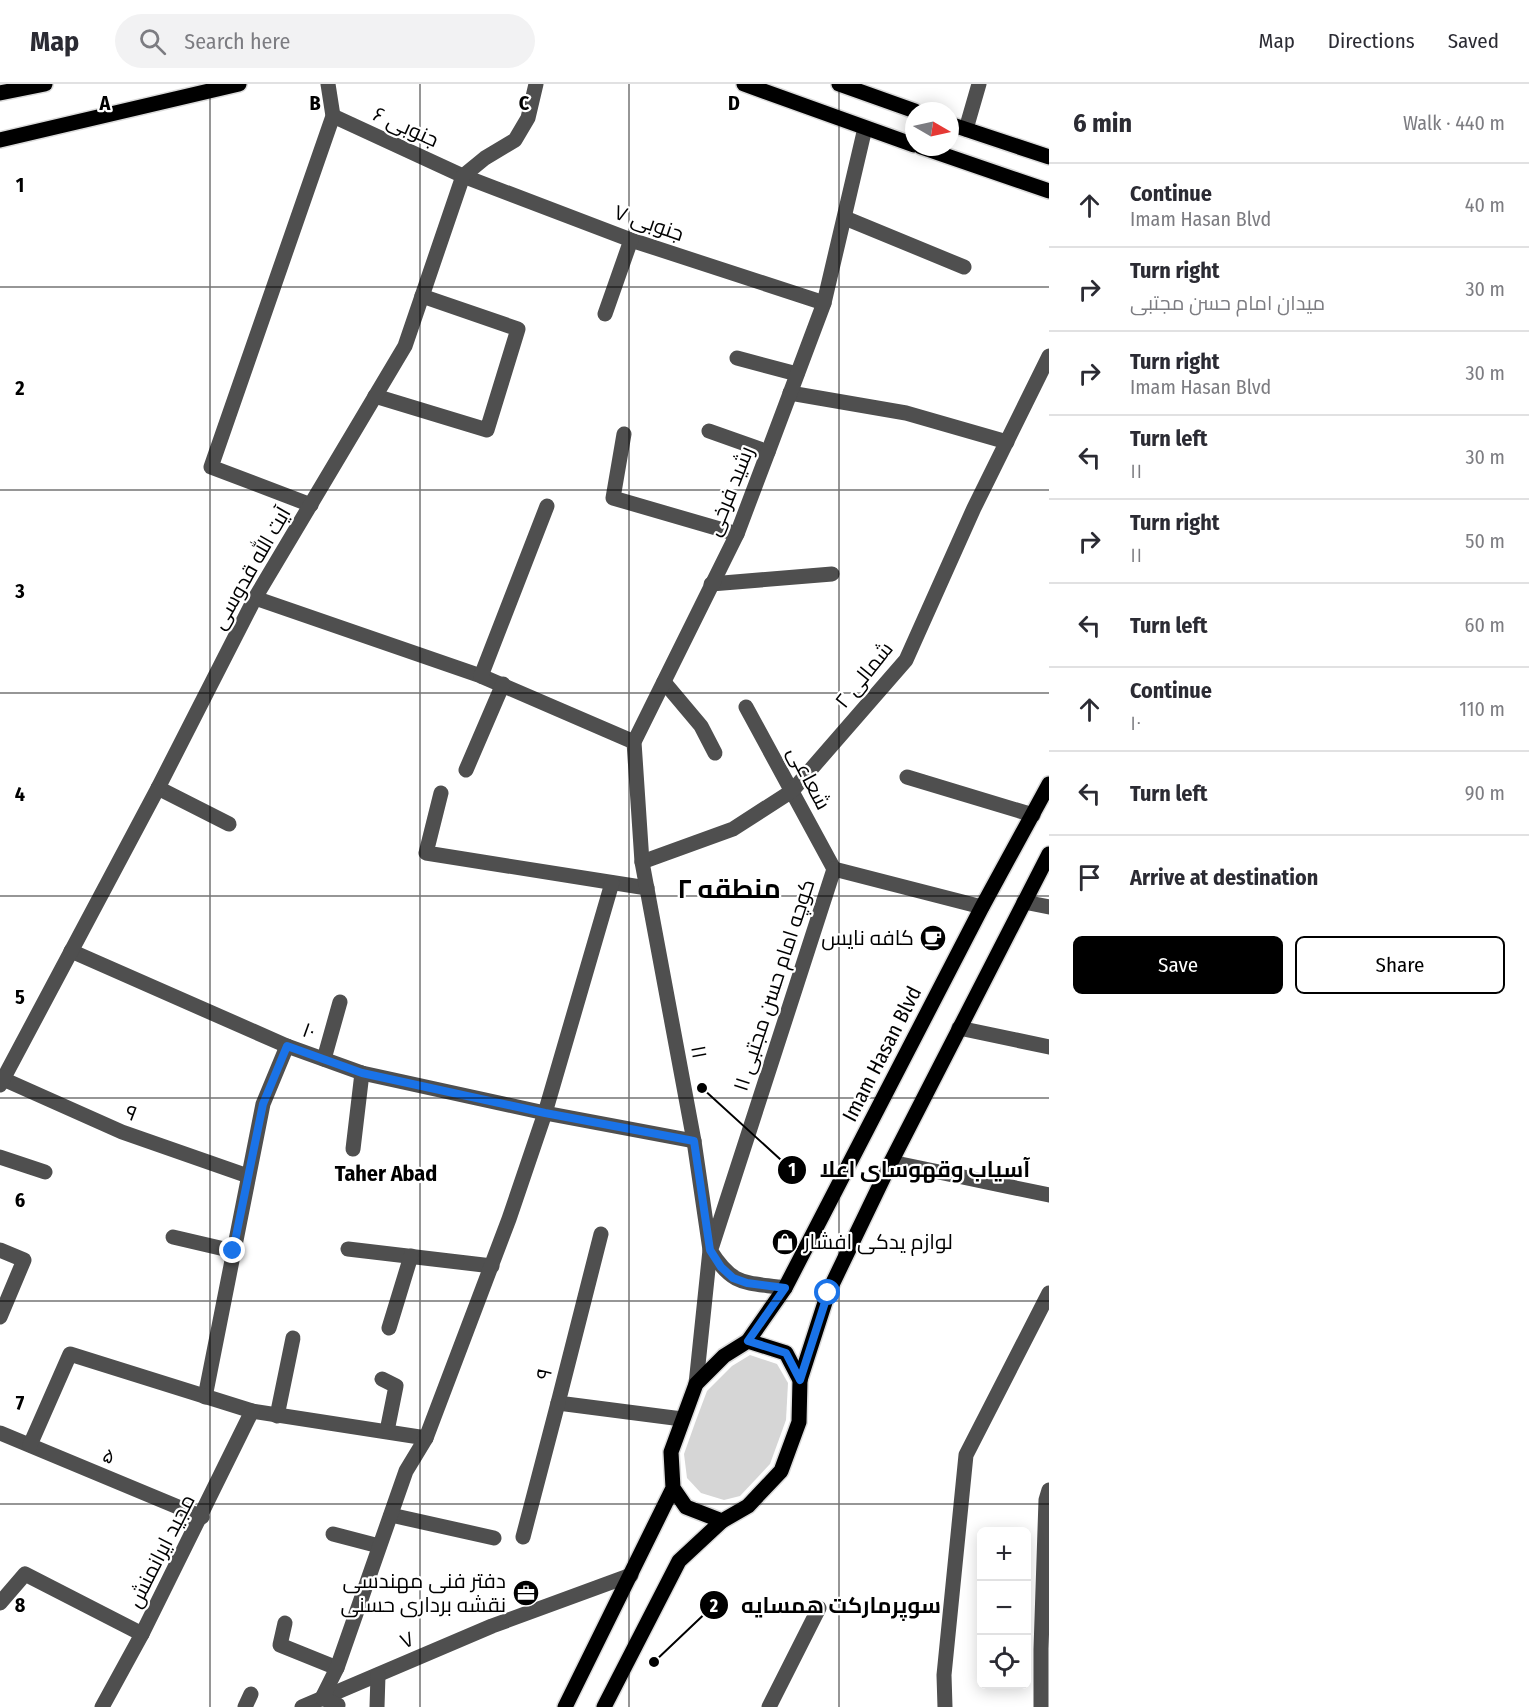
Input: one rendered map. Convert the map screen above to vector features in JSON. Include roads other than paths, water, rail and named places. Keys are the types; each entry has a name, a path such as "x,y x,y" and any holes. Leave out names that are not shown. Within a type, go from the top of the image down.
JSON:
{"main road":[{"path":"0,93 45,84"},
{"path":"0,140 238,84"},
{"path":"744,84 905,142"},
{"path":"838,84 865,88 905,106"},
{"path":"959,126 1049,157"},
{"path":"947,156 1049,192"},
{"name":"Imam Hasan Blvd","path":"748,1341 785,1288 982,907 1049,784"},
{"path":"604,1707 679,1561 722,1521 748,1506 781,1471 799,1422 800,1380 828,1293 891,1162 1049,854"},
{"path":"565,1707 673,1488 671,1452 696,1384 724,1356 748,1341 786,1353 800,1380"},
{"path":"673,1488 686,1507 722,1521"}],"street":[{"path":"311,505 211,467 333,116 328,84"},
{"path":"463,176 484,158 515,140 528,118 536,84"},
{"path":"966,129 979,84"},
{"name":"۶ جنوبی","path":"333,116 463,176"},
{"name":"رشید فرخی","path":"634,742 736,534 768,452 824,303 865,128"},
{"name":"۷ جنوبی","path":"463,176 631,240 824,303"},
{"name":"آیت الله قدوسی","path":"2,1082 158,788 255,598 405,346 463,176"},
{"path":"845,218 964,267"},
{"path":"605,314 631,240"},
{"path":"375,396 488,430 518,329 422,296"},
{"name":"۲ شمالی","path":"642,862 733,829 792,791 906,660 974,508 1049,356"},
{"path":"736,358 797,374"},
{"path":"790,393 906,413 1007,442"},
{"path":"709,431 768,452"},
{"path":"624,434 613,498 736,534"},
{"path":"481,676 547,506"},
{"path":"711,584 832,574"},
{"path":"255,598 481,676 634,742 642,862"},
{"path":"664,682 701,726 715,753"},
{"path":"466,770 502,684"},
{"name":"شعاعی","path":"746,707 834,869"},
{"path":"907,777 1033,815"},
{"path":"158,788 229,824"},
{"path":"441,793 426,853 647,888"},
{"name":"۱۱","path":"642,862 694,1141 710,1250 696,1384"},
{"path":"834,869 982,907"},
{"name":"کوچه امام حسن مجتبی ۱۱","path":"710,1250 834,869"},
{"path":"337,1707 338,1705 322,1698 337,1668 406,1471 426,1438 492,1266 545,1113 612,883"},
{"path":"1024,902 1049,907"},
{"name":"۱۰","path":"71,951 287,1046 362,1073 545,1113 694,1141"},
{"path":"324,1059 340,1002"},
{"path":"959,1028 1049,1047"},
{"path":"205,1398 263,1104 287,1046"},
{"path":"353,1149 362,1073"},
{"name":"۹","path":"2,1082 122,1132 248,1176"},
{"path":"0,1157 45,1173"},
{"path":"891,1162 1049,1195"},
{"name":"۹","path":"601,1234 558,1404 682,1419"},
{"path":"173,1237 233,1251"},
{"path":"348,1249 492,1266"},
{"path":"0,1250 24,1260 0,1317"},
{"name":"۱۱","path":"710,1250 721,1267 733,1278 747,1283 785,1288"},
{"path":"389,1328 411,1256"},
{"path":"945,1707 944,1675 966,1455 1049,1293"},
{"path":"278,1416 292,1338"},
{"path":"30,1445 70,1354 252,1411 426,1438"},
{"path":"382,1379 396,1386 387,1431"},
{"path":"523,1538 558,1404"},
{"name":"مجید ایرانمنش","path":"102,1707 142,1635 202,1517 252,1411"},
{"name":"۵","path":"0,1433 202,1517"},
{"path":"1041,1707 1046,1500 1049,1490"},
{"path":"391,1515 494,1538"},
{"path":"333,1533 379,1546"},
{"path":"0,1603 25,1574 142,1635"},
{"name":"۷","path":"302,1707 492,1626 631,1575"},
{"path":"769,1707 819,1608"},
{"path":"285,1623 280,1645 337,1668"},
{"path":"377,1707 378,1675"}],"place":[{"name":"کافه نایس","path":"933,938"},
{"name":"آسیاب وقهوسای اعلا","path":"702,1088"},
{"name":"لوازم یدکی افشار","path":"785,1242"},
{"name":"دفتر فنی مهندسی نقشه برداری حسنی","path":"526,1593"},
{"name":"سوپرمارکت همسایه","path":"654,1662"}],"district":[{"name":"منطقه ۲","path":"729,889"},
{"name":"Taher Abad","path":"386,1173"}]}
